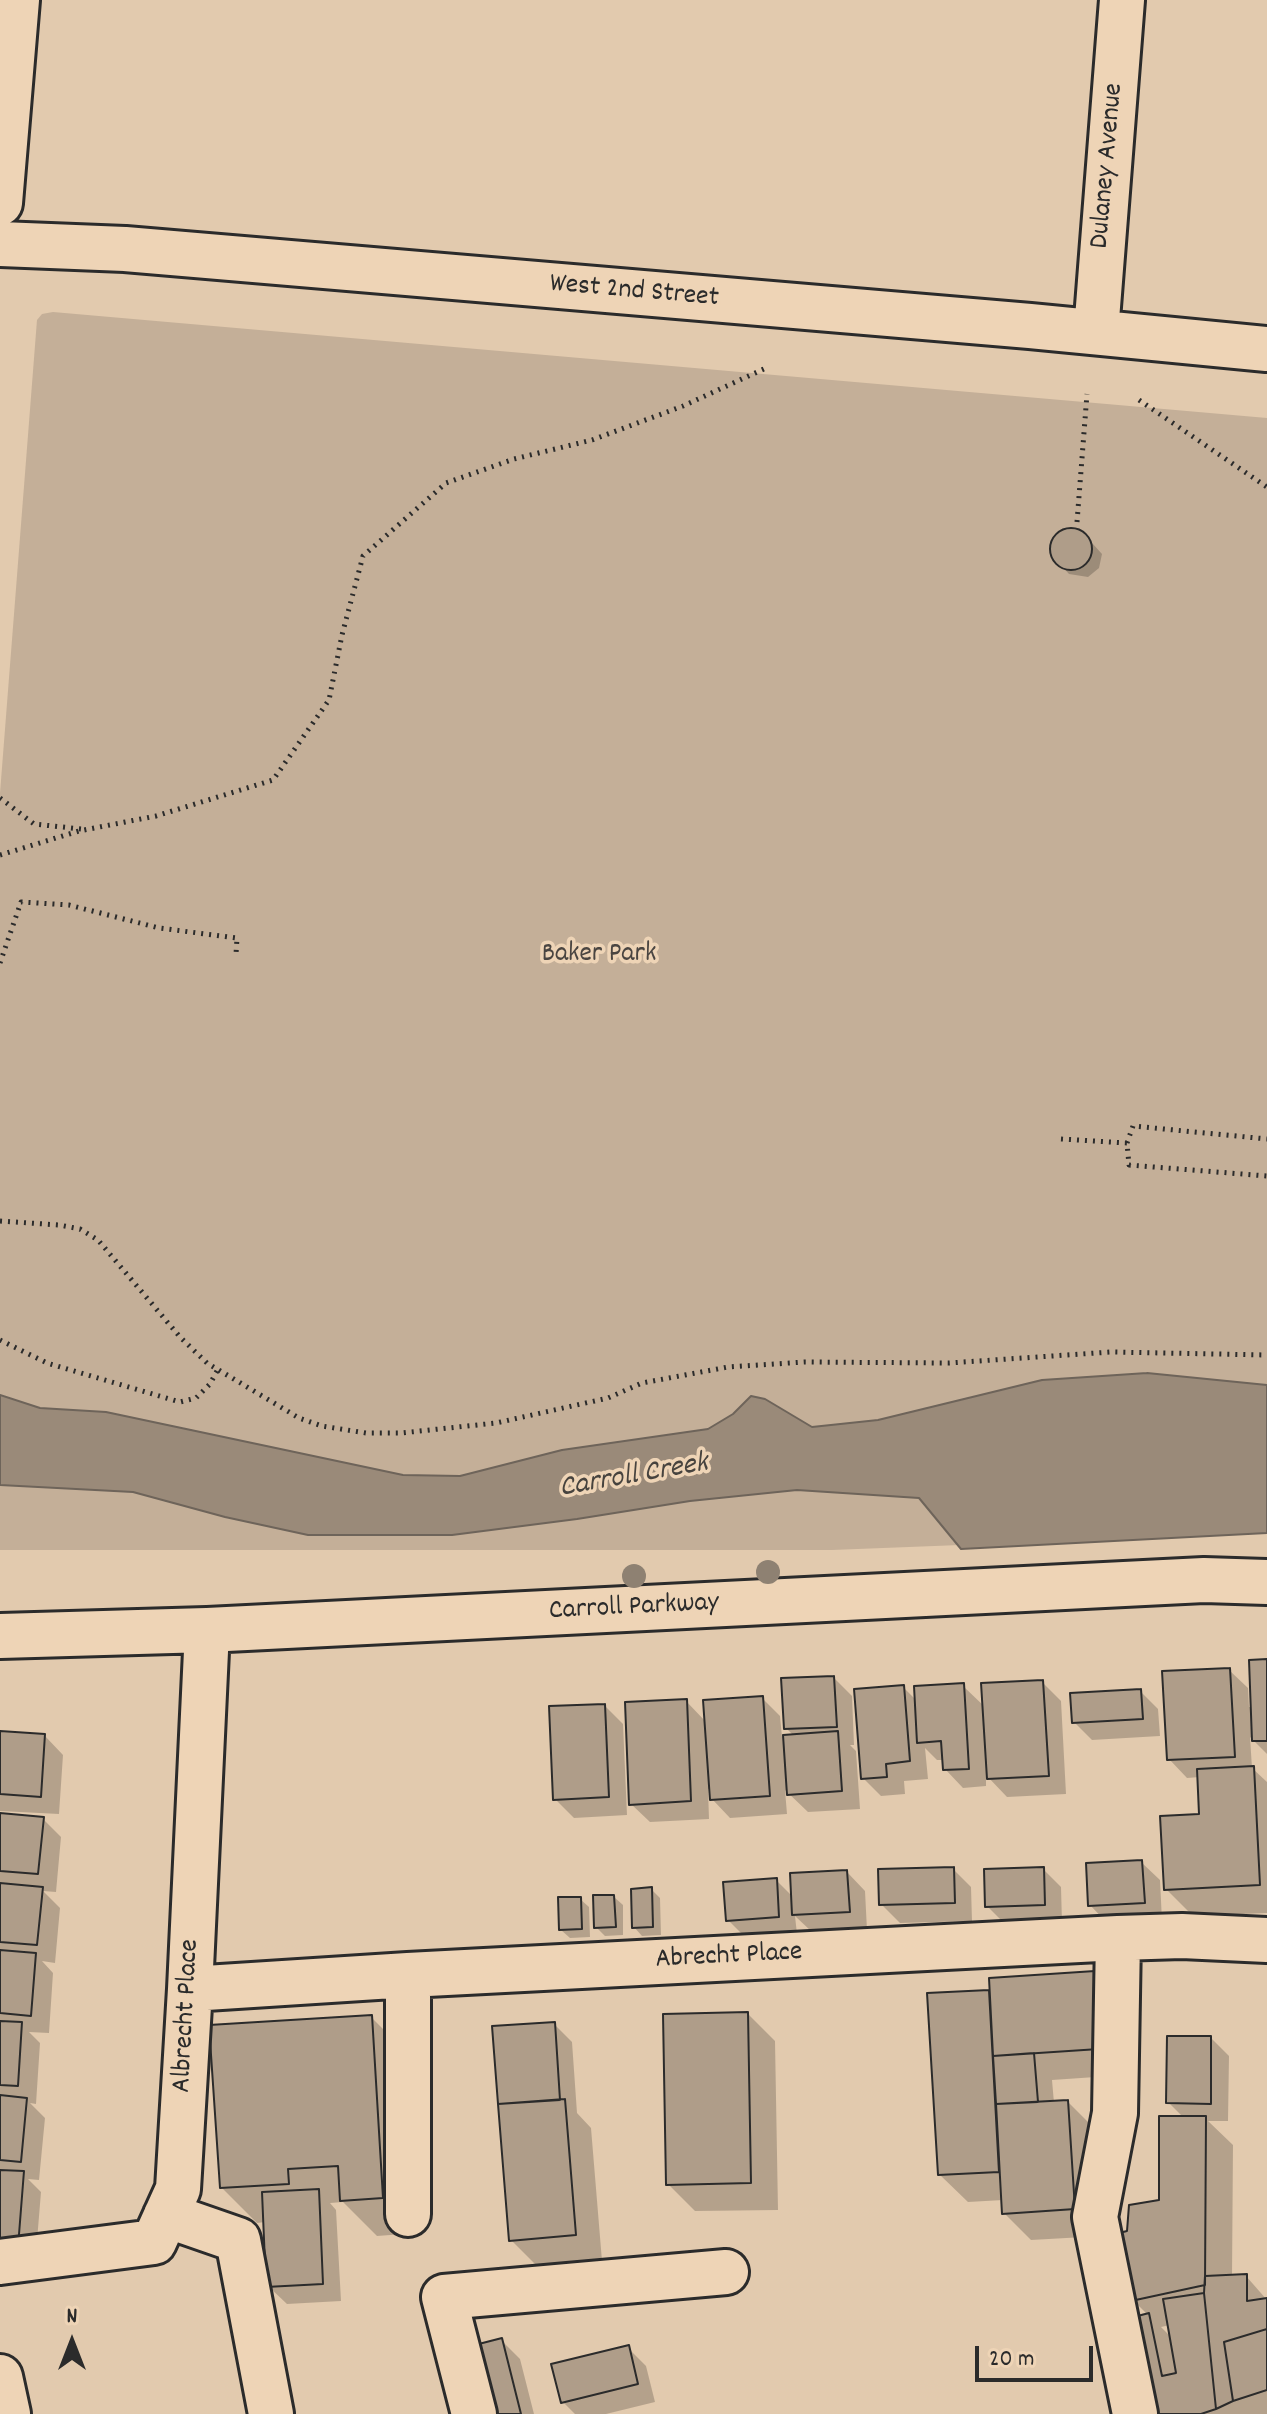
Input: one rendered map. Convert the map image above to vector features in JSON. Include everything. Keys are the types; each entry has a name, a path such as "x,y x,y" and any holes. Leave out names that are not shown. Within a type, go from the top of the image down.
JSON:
{"street":[{"path":"0,203 17,0"},
{"name":"Dulaney Avenue","path":"1096,332 1122,0"},
{"name":"West 2nd Street","path":"0,244 140,251 1267,349"},
{"name":"Carroll Parkway","path":"0,1636 207,1630 1204,1580 1267,1582"},
{"name":"Albrecht Place","path":"0,2262 154,2242 178,2189 207,1630"},
{"name":"Abrecht Place","path":"190,1989 1118,1938 1182,1936 1267,1940"},
{"path":"1118,1938 1115,2113 1095,2217 1135,2414"},
{"path":"408,1975 408,2214"},
{"path":"166,2215 238,2240 271,2414"},
{"path":"474,2414 444,2297 726,2272"},
{"path":"0,2377 8,2414"}],"path":[{"path":"0,855 86,829 156,816 273,780 329,700 363,556 446,483 514,459 592,440 683,406 766,368"},
{"path":"1077,522 1087,394"},
{"path":"1139,400 1267,487"},
{"path":"0,798 34,824 86,829"},
{"path":"0,963 21,902 69,905 159,928 237,938 236,954"},
{"path":"1267,1139 1133,1126 1127,1143 1129,1165 1267,1176"},
{"path":"1061,1139 1127,1143"},
{"path":"0,1221 80,1229 98,1240 180,1337 207,1363 299,1418 322,1426 366,1433 401,1433 496,1423 565,1410 608,1398 642,1383 728,1367 805,1362 949,1363 1111,1352 1267,1355"},
{"path":"0,1340 47,1363 180,1402 196,1398 210,1384 218,1369"}],"green space":[{"name":"Baker Park","path":"53,312 1267,418 1267,1533 832,1550 0,1550 0,793 37,320 42,314"}],"water":[{"name":"Carroll Creek","path":"1147,1373 1267,1385 1267,1533 961,1549 919,1498 797,1490 690,1501 452,1535 308,1535 133,1492 0,1485 0,1395 40,1408 106,1412 403,1475 460,1476 562,1450 708,1429 733,1414 751,1396 765,1399 812,1427 878,1420 1042,1380"}],"building":[{"path":"1071,528 1086,534 1092,549 1086,564 1071,570 1056,564 1050,549 1056,534"},
{"path":"1267,1659 1267,1741 1252,1741 1249,1660"},
{"path":"1230,1668 1235,1757 1167,1760 1162,1671"},
{"path":"834,1676 837,1727 784,1729 781,1678"},
{"path":"1043,1680 1049,1776 987,1779 981,1683"},
{"path":"964,1683 969,1769 943,1770 941,1741 917,1743 914,1686"},
{"path":"904,1685 910,1761 886,1764 887,1777 861,1779 854,1689"},
{"path":"1141,1689 1143,1719 1072,1723 1070,1693"},
{"path":"763,1696 770,1796 710,1800 703,1700"},
{"path":"687,1699 691,1801 629,1805 625,1702"},
{"path":"605,1704 609,1797 553,1800 549,1706"},
{"path":"0,1731 45,1734 41,1797 0,1794"},
{"path":"838,1731 842,1791 787,1795 783,1735"},
{"path":"1254,1766 1260,1885 1164,1890 1160,1816 1199,1814 1197,1769"},
{"path":"0,1813 44,1817 38,1874 0,1871"},
{"path":"1142,1860 1145,1903 1088,1906 1086,1863"},
{"path":"954,1867 955,1903 879,1905 878,1869"},
{"path":"1044,1867 1045,1905 985,1907 984,1869"},
{"path":"847,1870 850,1912 792,1915 790,1873"},
{"path":"777,1878 779,1917 726,1921 723,1882"},
{"path":"0,1883 43,1887 37,1945 0,1942"},
{"path":"652,1887 653,1927 632,1928 631,1889"},
{"path":"593,1895 614,1895 616,1927 594,1928"},
{"path":"558,1897 581,1897 582,1929 559,1930"},
{"path":"0,1950 36,1953 31,2016 0,2013"},
{"path":"1095,1971 1099,2049 993,2056 989,1978"},
{"path":"989,1990 999,2172 938,2175 927,1993"},
{"path":"748,2012 751,2183 666,2185 663,2014"},
{"path":"372,2015 383,2198 340,2201 338,2166 288,2169 289,2184 220,2188 209,2025"},
{"path":"0,2021 22,2022 18,2086 0,2085"},
{"path":"555,2022 560,2100 498,2104 492,2026"},
{"path":"1167,2036 1211,2036 1211,2104 1166,2103"},
{"path":"1034,2053 1038,2102 996,2104 993,2056"},
{"path":"0,2095 27,2098 21,2162 0,2160"},
{"path":"565,2099 576,2235 509,2241 498,2104"},
{"path":"1068,2100 1075,2209 1002,2214 996,2104"},
{"path":"1159,2116 1206,2116 1205,2285 1131,2301 1119,2233 1127,2231 1129,2205 1159,2200"},
{"path":"0,2170 24,2171 18,2247 0,2246"},
{"path":"319,2189 323,2284 266,2287 262,2192"},
{"path":"1247,2274 1247,2301 1267,2298 1267,2329 1224,2342 1233,2401 1216,2409 1205,2276"},
{"path":"1204,2293 1216,2409 1201,2414 1147,2414 1126,2319 1149,2313 1162,2376 1176,2373 1163,2299"},
{"path":"1267,2329 1267,2390 1233,2401 1224,2342"},
{"path":"502,2338 521,2414 484,2414 467,2347"},
{"path":"629,2345 638,2384 561,2403 551,2364"}]}
